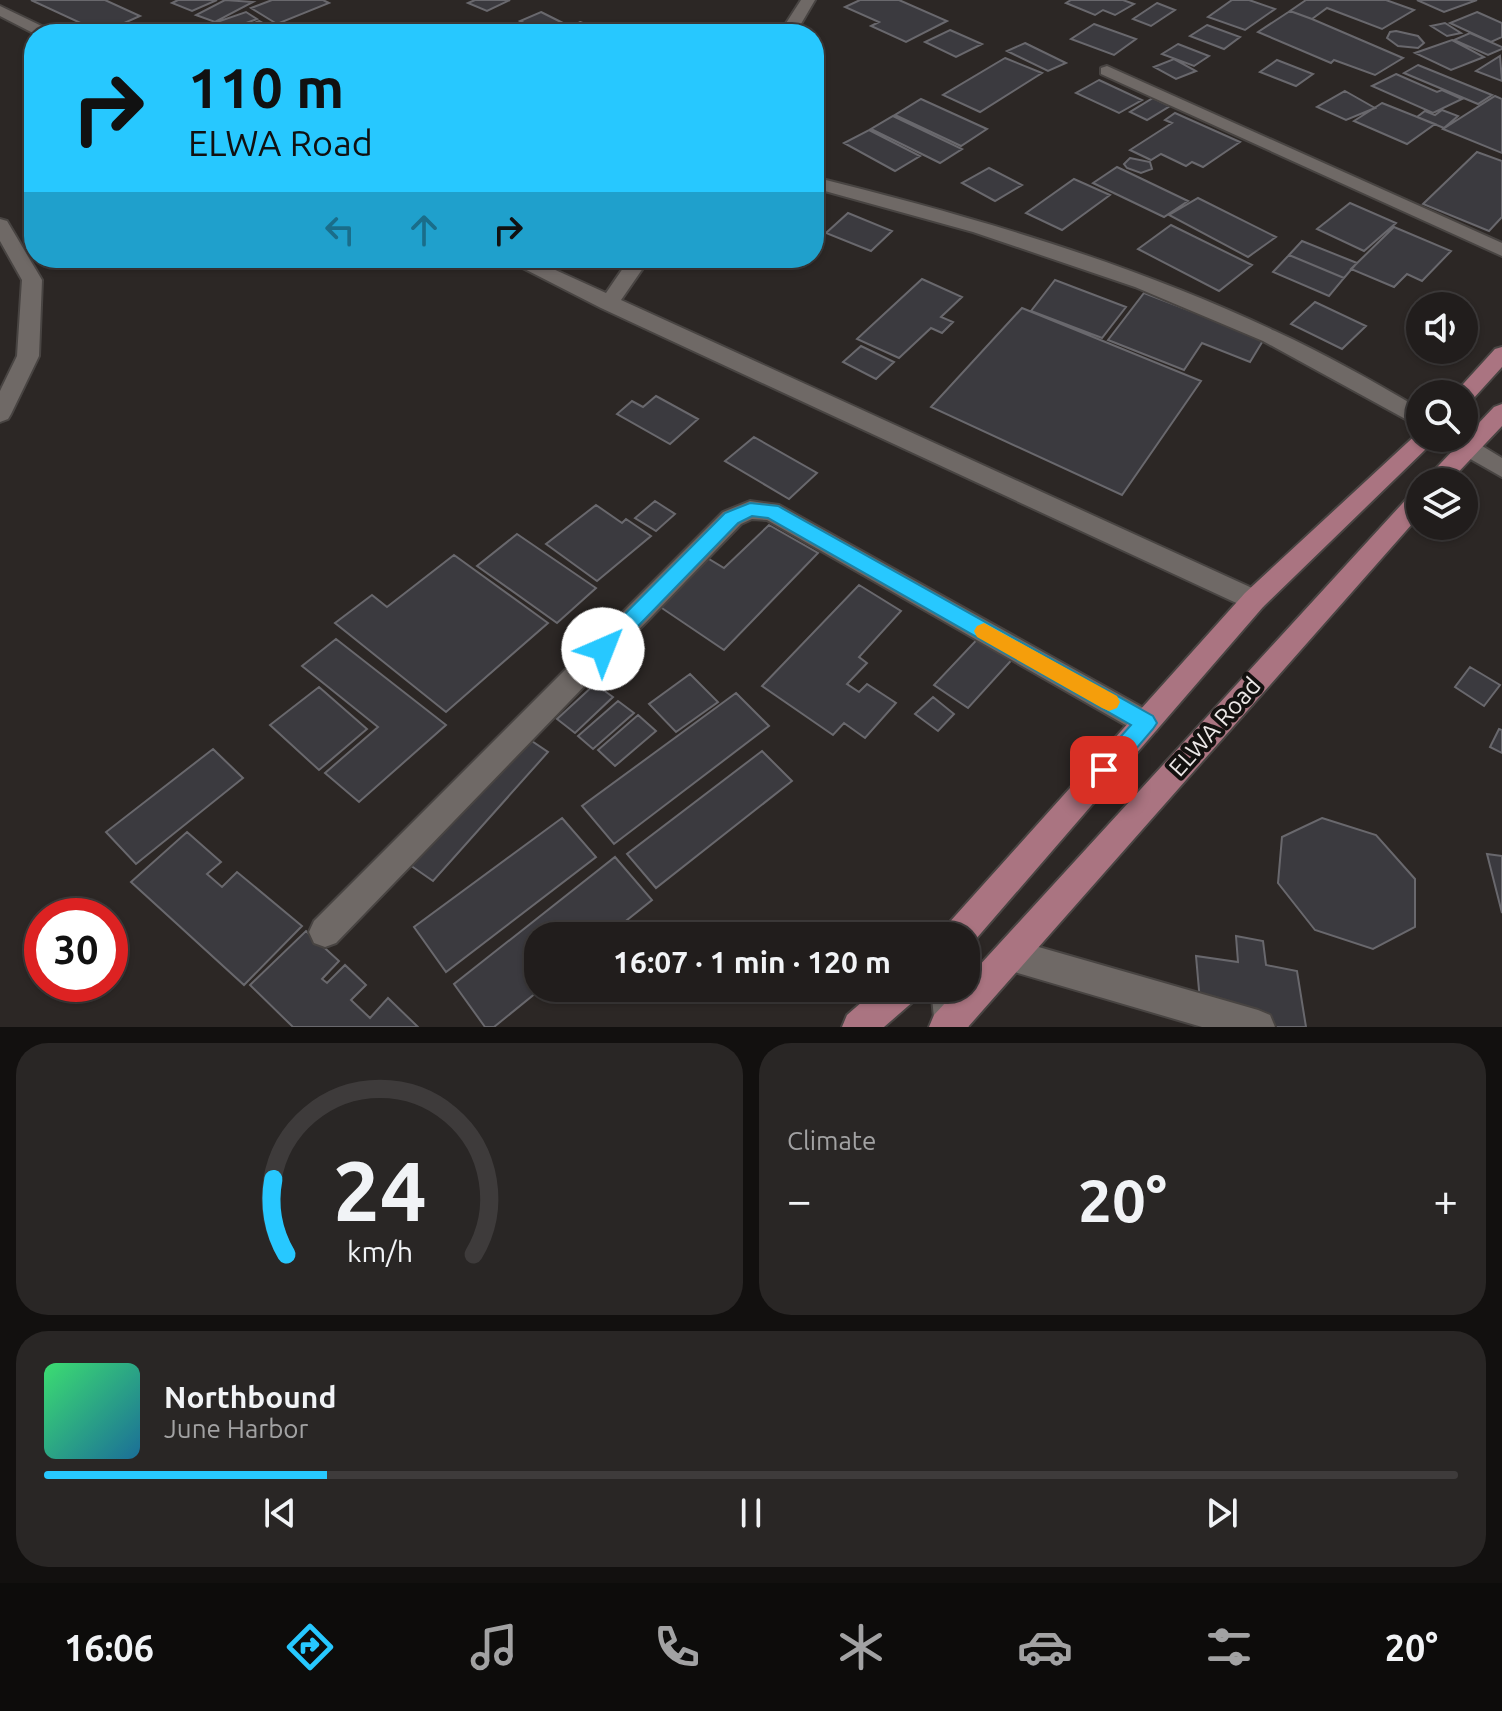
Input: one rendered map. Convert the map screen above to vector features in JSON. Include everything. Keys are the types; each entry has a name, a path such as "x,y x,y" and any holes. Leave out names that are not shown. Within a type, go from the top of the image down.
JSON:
{"main road":[{"path":"1478,380 1502,354"},
{"path":"1478,429 1502,412"},
{"path":"970,922 1254,600 1408,452"},
{"name":"ELWA Road","path":"950,1025 1406,515"},
{"path":"859,1027 887,1002"}],"street":[{"path":"793,24 808,0"},
{"path":"0,10 27,24"},
{"path":"1107,71 1502,250"},
{"path":"824,185 1005,234 1165,293 1247,325 1406,411"},
{"path":"0,225 24,266"},
{"path":"0,414 28,356 32,280 25,268"},
{"path":"534,268 1254,600"},
{"path":"608,304 633,268"},
{"path":"1474,452 1502,469"},
{"path":"325,932 732,518 750,510 771,511 1146,723"},
{"path":"1011,955 1258,1027"},
{"path":"948,1002 950,1025"}],"building":[{"path":"31,0 105,0 140,16 122,24 83,24"},
{"path":"178,0 217,0 192,11 172,3"},
{"path":"225,0 253,2 215,22 196,15"},
{"path":"272,0 323,0 329,3 277,24 251,8"},
{"path":"475,0 510,0 487,11 468,3"},
{"path":"860,0 899,0 947,21 906,42 871,26 879,22 845,7"},
{"path":"1071,0 1123,0 1134,4 1115,15 1103,10 1095,15 1066,3"},
{"path":"1232,0 1249,0 1275,9 1245,30 1208,17"},
{"path":"1306,0 1386,0 1414,10 1382,29 1327,8 1312,19 1290,11"},
{"path":"1417,0 1477,0 1444,12"},
{"path":"1157,3 1175,10 1151,26 1133,19"},
{"path":"1290,11 1403,58 1375,75 1334,60 1331,63 1258,32"},
{"path":"246,12 257,19 244,24 211,24"},
{"path":"541,12 565,24 526,24 520,21"},
{"path":"1477,12 1502,23 1502,37 1491,42 1450,23"},
{"path":"1445,23 1461,33 1447,36 1431,26"},
{"path":"1094,24 1136,39 1114,55 1071,39"},
{"path":"1207,25 1240,37 1224,49 1190,36"},
{"path":"950,30 982,44 956,57 925,42"},
{"path":"1390,32 1418,36 1424,43 1418,48 1398,46 1387,38"},
{"path":"1470,33 1502,49 1488,55 1454,40"},
{"path":"1452,40 1484,57 1451,70 1415,53"},
{"path":"1025,43 1066,63 1048,71 1007,51"},
{"path":"1178,44 1209,56 1194,66 1162,54"},
{"path":"1500,56 1502,81 1476,71"},
{"path":"1005,58 1042,73 980,112 943,95"},
{"path":"1174,59 1196,71 1176,79 1154,67"},
{"path":"1277,60 1313,74 1296,86 1260,72"},
{"path":"1418,65 1492,95 1478,104 1404,73"},
{"path":"1396,74 1462,99 1433,113 1372,86"},
{"path":"1099,80 1142,100 1119,113 1076,93"},
{"path":"1345,91 1375,108 1346,120 1317,107"},
{"path":"1495,96 1502,99 1502,153 1443,129"},
{"path":"1153,98 1170,106 1147,120 1130,112"},
{"path":"921,99 987,129 961,146 895,115"},
{"path":"1382,103 1435,124 1407,144 1354,121"},
{"path":"1442,110 1458,116 1444,128 1417,117 1425,111 1435,115"},
{"path":"1175,113 1240,142 1203,167 1192,162 1186,166 1161,154 1151,160 1130,150 1172,123 1165,120"},
{"path":"893,116 962,149 940,163 871,129"},
{"path":"869,130 920,156 895,171 844,143"},
{"path":"1477,152 1502,161 1502,217 1489,231 1423,204"},
{"path":"1130,158 1150,162 1152,169 1141,173 1127,168 1124,164"},
{"path":"1117,167 1188,201 1164,217 1093,183"},
{"path":"989,168 1022,185 995,201 962,183"},
{"path":"1074,179 1110,195 1062,230 1026,213"},
{"path":"1198,198 1276,237 1248,257 1169,215"},
{"path":"1350,203 1396,223 1364,251 1317,229"},
{"path":"848,213 892,231 871,251 826,233"},
{"path":"1171,225 1252,265 1219,291 1138,249"},
{"path":"1394,227 1451,251 1422,281 1407,274 1394,287 1351,269"},
{"path":"1302,241 1357,263 1344,278 1289,255"},
{"path":"1289,255 1344,278 1329,296 1273,272"},
{"path":"922,279 962,297 941,317 953,322 942,333 931,328 899,358 857,339"},
{"path":"1055,280 1126,307 1102,338 1031,311"},
{"path":"1144,293 1264,339 1250,362 1202,343 1184,370 1108,340"},
{"path":"1315,302 1366,326 1342,349 1291,324"},
{"path":"1022,308 1201,381 1122,495 931,407"},
{"path":"861,346 894,362 876,379 843,362"},
{"path":"656,396 698,419 670,444 617,414 632,401 643,407"},
{"path":"754,437 817,473 789,499 725,461"},
{"path":"655,501 675,514 656,531 635,518"},
{"path":"596,505 622,523 626,519 651,536 597,581 546,544"},
{"path":"769,525 818,553 724,650 644,596 694,550 724,568"},
{"path":"517,534 596,588 557,623 477,566"},
{"path":"454,555 548,623 446,712 335,623 372,595 387,607"},
{"path":"859,585 901,611 859,657 867,663 847,684 859,692 867,684 896,703 865,738 844,723 833,735 762,686"},
{"path":"985,631 1018,653 968,708 934,685"},
{"path":"336,639 446,725 359,802 325,773 378,727 302,666"},
{"path":"1470,667 1500,685 1484,706 1455,687"},
{"path":"690,674 718,702 676,732 649,704"},
{"path":"595,684 613,697 575,733 557,719"},
{"path":"319,687 367,729 319,770 270,725"},
{"path":"736,693 769,726 614,844 582,806"},
{"path":"933,697 954,714 938,731 915,714"},
{"path":"618,701 634,713 593,749 578,736"},
{"path":"638,715 656,731 615,766 598,750"},
{"path":"514,729 548,752 433,881 397,856"},
{"path":"1499,729 1502,730 1502,753 1490,747"},
{"path":"213,749 243,778 136,864 106,832"},
{"path":"762,751 792,781 656,888 627,854"},
{"path":"562,818 596,857 446,972 414,927"},
{"path":"1322,818 1376,835 1415,879 1415,927 1373,949 1315,930 1278,883 1282,837"},
{"path":"187,832 221,862 207,874 222,887 237,872 302,926 244,985 131,882"},
{"path":"1487,854 1502,856 1502,913"},
{"path":"615,857 652,900 624,922 533,922"},
{"path":"524,929 525,1002 494,1027 485,1027 454,984"},
{"path":"306,931 339,961 322,979 327,983 345,965 366,985 351,1000 370,1018 388,998 418,1027 293,1027 250,985"},
{"path":"1236,936 1263,941 1266,965 1297,971 1306,1027 1221,1027 1202,1024 1196,956 1238,962"}],"slow traffic":[{"path":"984,631 1109,702"}],"route":[{"path":"603,649 732,518 750,510 771,511 1146,723 1104,770"}]}
